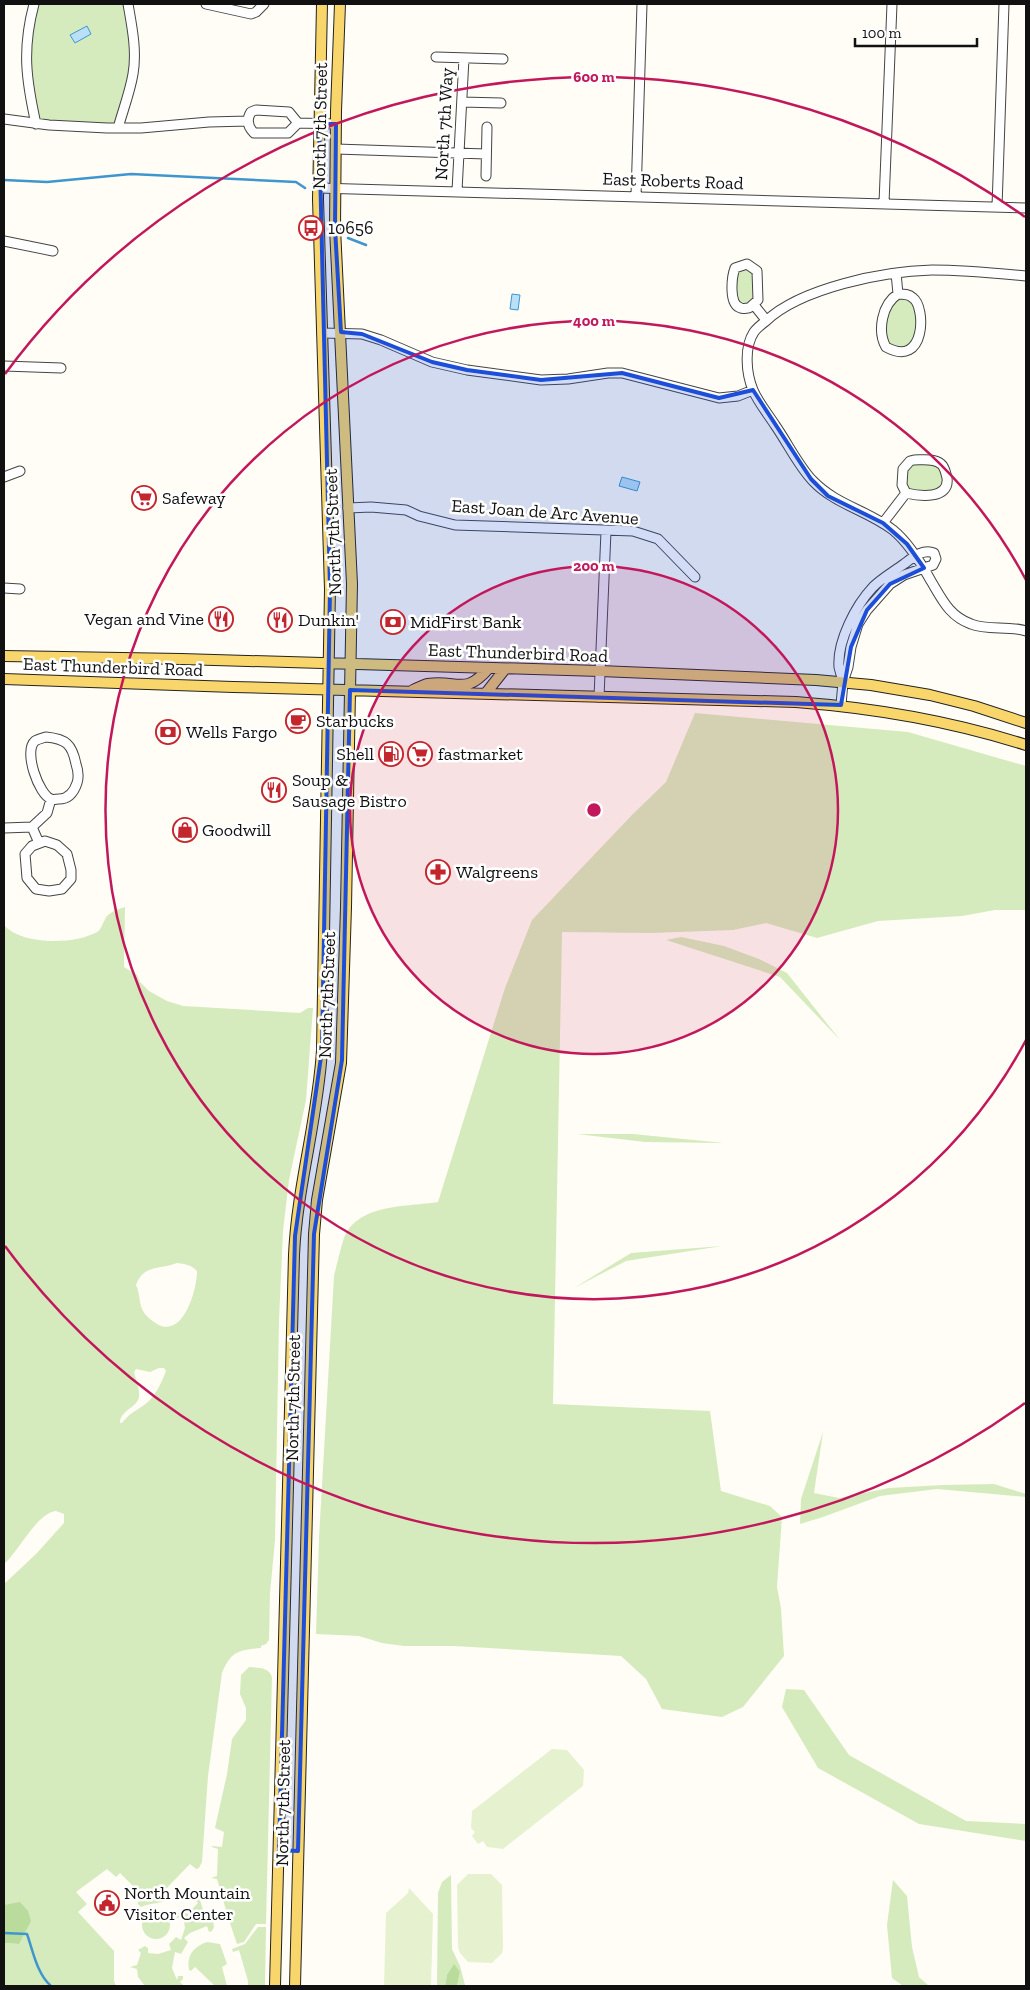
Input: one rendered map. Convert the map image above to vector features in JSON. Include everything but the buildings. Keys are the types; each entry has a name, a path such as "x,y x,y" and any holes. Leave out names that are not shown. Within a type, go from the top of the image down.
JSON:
{"main road":[{"name":"North 7th Street","path":"275,1986 294,1255 296,1220 321,1060 330,590 318,188 322,4"},
{"name":"North 7th Street","path":"295,1986 314,1234 342,1060 346,907 352,584 336,251 336,124 340,4"},
{"name":"East Thunderbird Road","path":"4,656 504,668 843,682 930,695 974,706 1026,723"},
{"path":"408,692 428,684 471,684 479,680 490,668"},
{"path":"486,693 504,668"},
{"name":"East Thunderbird Road","path":"4,679 408,692 759,700 841,705 931,720 977,730 1026,745"},
{"path":"279,1850 298,1851"}],"street":[{"path":"34,4 27,40 26,70 36,124"},
{"path":"118,128 131,84 134,63 133,36 128,4"},
{"path":"206,4 251,14 264,4"},
{"path":"636,196 642,4"},
{"path":"884,204 892,4"},
{"path":"997,207 1004,4"},
{"path":"436,57 503,59"},
{"name":"North 7th Way","path":"457,191 464,58"},
{"path":"462,102 502,103"},
{"path":"298,124 289,112 283,111 256,110 249,116 248,121 254,133 288,134 298,124 336,124"},
{"path":"4,119 36,124 118,128 248,121"},
{"path":"486,176 488,127"},
{"path":"336,149 486,154"},
{"name":"East Roberts Road","path":"318,188 1026,208"},
{"path":"4,241 53,251"},
{"path":"741,264 747,264 757,271 758,300 754,305 749,308 740,308 734,302 732,296 733,273 735,268 741,264"},
{"path":"1026,276 931,270 857,280 826,289 774,313 754,332 747,351 748,370 753,390 811,480 828,496 883,523 907,544 924,568 939,598 958,617 970,624 984,627 1017,628 1026,631"},
{"path":"896,274 898,294"},
{"path":"898,294 914,298 920,312 920,336 917,344 909,350 902,352 886,347 883,340 882,321 885,310 889,302 898,294"},
{"path":"754,305 766,320"},
{"path":"322,333 362,334 432,362 467,370 541,380 568,379 608,373 622,374 719,398 738,396 753,390"},
{"path":"4,366 61,368"},
{"path":"934,460 945,468 948,481 943,491 937,494 906,492 902,485 903,469 910,461 934,460"},
{"path":"4,476 20,471"},
{"path":"883,523 906,492"},
{"name":"East Joan de Arc Avenue","path":"348,508 371,507 406,510 419,516 455,525 633,531 658,539 695,577"},
{"path":"599,697 606,531"},
{"path":"841,705 843,682 839,667 842,645 850,622 885,577 922,552 934,553 935,563 904,575 870,598"},
{"path":"4,588 20,589"},
{"path":"46,737 59,738 70,746 78,770 78,779 74,792 65,799 51,799 43,793 32,766 30,755 31,747 35,741 46,737"},
{"path":"4,828 32,827 47,813 51,799"},
{"path":"32,827 39,843"},
{"path":"45,841 57,845 67,854 71,879 62,890 36,889 27,878 25,854 32,846 39,843 45,841"}],"highlighted area":[{"path":"319,124 336,124 335,228 341,332 362,334 432,362 467,370 541,380 622,373 719,398 753,390 811,479 828,496 883,523 907,544 924,568 890,584 867,610 851,647 841,705 350,690 342,1060 314,1234 298,1851 279,1850 295,1236 322,1050 330,589"}],"green space":[{"path":"34,4 128,4 135,53 118,128 36,124 28,32"},
{"path":"753,266 758,300 741,308 732,279 733,273"},
{"path":"893,297 914,298 920,336 909,350 886,347 885,310"},
{"path":"934,460 945,468 943,491 911,494 902,477 906,464"},
{"path":"695,713 908,732 1026,766 1026,910 995,910 962,916 878,921 817,938 766,923 733,930 651,933 562,932 553,1404 710,1411 721,1491 770,1506 782,1517 777,1587 781,1608 784,1656 743,1707 722,1717 662,1709 646,1679 621,1656 454,1646 404,1646 382,1643 359,1636 316,1634 319,1538 334,1276 344,1238 360,1218 372,1213 399,1206 438,1202 505,988 532,920 666,782"},
{"path":"125,907 124,967 137,975 140,982 149,991 167,1001 183,1006 300,1013 308,1008 313,1008 306,1100 289,1180 283,1231 279,1320 275,1540 270,1593 269,1640 261,1648 241,1651 232,1656 222,1673 208,1776 202,1862 199,1868 196,1869 190,1864 162,1893 144,1895 135,1900 129,1895 135,1888 120,1873 116,1877 107,1869 76,1892 87,1904 78,1912 114,1951 114,1981 116,1986 4,1986 4,1943 19,1944 4,1905 4,1584 36,1554 64,1523 64,1514 56,1511 42,1518 4,1564 4,925 12,932 22,936 48,941 62,941 97,932 107,916 113,911","holes":["177,1263 188,1265 195,1269 197,1271 196,1279 187,1310 174,1325 166,1327 157,1324 145,1314 141,1307 136,1285 139,1278 148,1271","164,1368 166,1371 154,1395 148,1402 120,1423 125,1412 138,1401 138,1388 134,1372 136,1369 150,1372"]},
{"path":"681,937 724,946 759,959 787,973 840,1040 780,977 666,940"},
{"path":"577,1134 633,1134 724,1143 645,1142"},
{"path":"722,1246 626,1261 574,1288 631,1253"},
{"path":"823,1432 814,1493 839,1498 889,1488 994,1484 1026,1494 1026,1497 937,1489 880,1496 800,1524 801,1499"},
{"path":"249,1667 269,1671 272,1677 266,1924 256,1924 244,1942 237,1944 227,1914 220,1914 226,1910 217,1879 211,1878 217,1876 218,1849 212,1846 222,1847 224,1832 215,1828 227,1774 232,1739 246,1720 246,1708 240,1694 241,1675"},
{"path":"786,1689 804,1690 849,1755 966,1821 1026,1824 1026,1841 919,1824 818,1768 782,1707"},
{"path":"552,1749 567,1750 584,1770 583,1786 503,1849 487,1847 483,1841 478,1844 472,1836 475,1832 471,1828 472,1811"},
{"path":"468,1874 491,1874 502,1885 503,1948 502,1953 492,1963 468,1962 460,1953 458,1947 457,1885"},
{"path":"451,1875 452,1949 460,1966 465,1986 457,1986 460,1972 447,1975 445,1986 437,1986 438,1893 442,1882"},
{"path":"893,1880 907,1896 912,1947 919,1977 929,1986 903,1986 892,1978 887,1925"},
{"path":"409,1888 433,1914 431,1986 384,1986 386,1913 408,1893"},
{"path":"199,1892 206,1896 206,1898 200,1900 207,1922 213,1921 214,1927 209,1932 207,1926 190,1933 184,1938 188,1942 181,1954 175,1952 172,1968 177,1980 178,1976 183,1976 180,1982 184,1986 145,1986 138,1977 137,1969 130,1967 137,1965 141,1953 138,1950 145,1946 148,1948 148,1953 158,1954 171,1950 169,1944 176,1937 181,1940 185,1928 183,1915 176,1919 177,1914 182,1910 187,1914 198,1903 193,1898"},
{"path":"165,1894 170,1898 163,1902 141,1907 137,1903 147,1896 162,1896"},
{"path":"20,1902 28,1911 31,1921 19,1944 4,1943 4,1905"},
{"path":"156,1911 166,1915 170,1925 166,1935 156,1939 146,1935 142,1925 146,1915"},
{"path":"258,1927 266,1927 265,1986 248,1986 239,1950 233,1952 232,1949 245,1944"},
{"path":"207,1942 220,1944 227,1964 222,1967 227,1986 215,1986 195,1967 191,1971 189,1970 188,1965 192,1952 198,1946"},
{"path":"454,1964 460,1972 457,1986 445,1986 447,1975"}],"water":[{"path":"87,26 91,34 75,43 70,35"},
{"path":"512,294 520,295 518,310 510,309"},
{"path":"622,477 640,482 637,491 619,486"}],"waterway":[{"path":"4,180 47,182 131,174 296,182 305,188"},
{"path":"348,238 366,245"},
{"path":"4,1933 27,1934 39,1969 51,1986"}],"place":[{"name":"10656","path":"311,228"},
{"name":"Safeway","path":"144,498"},
{"name":"Vegan and Vine","path":"221,619"},
{"name":"Dunkin'","path":"280,620"},
{"name":"MidFirst Bank","path":"393,622"},
{"name":"Starbucks","path":"298,721"},
{"name":"Wells Fargo","path":"168,732"},
{"name":"Shell","path":"391,754"},
{"name":"fastmarket","path":"420,754"},
{"name":"Soup & Sausage Bistro","path":"274,790"},
{"name":"Goodwill","path":"185,830"},
{"name":"Walgreens","path":"438,872"},
{"name":"North Mountain Visitor Center","path":"107,1903"}]}
